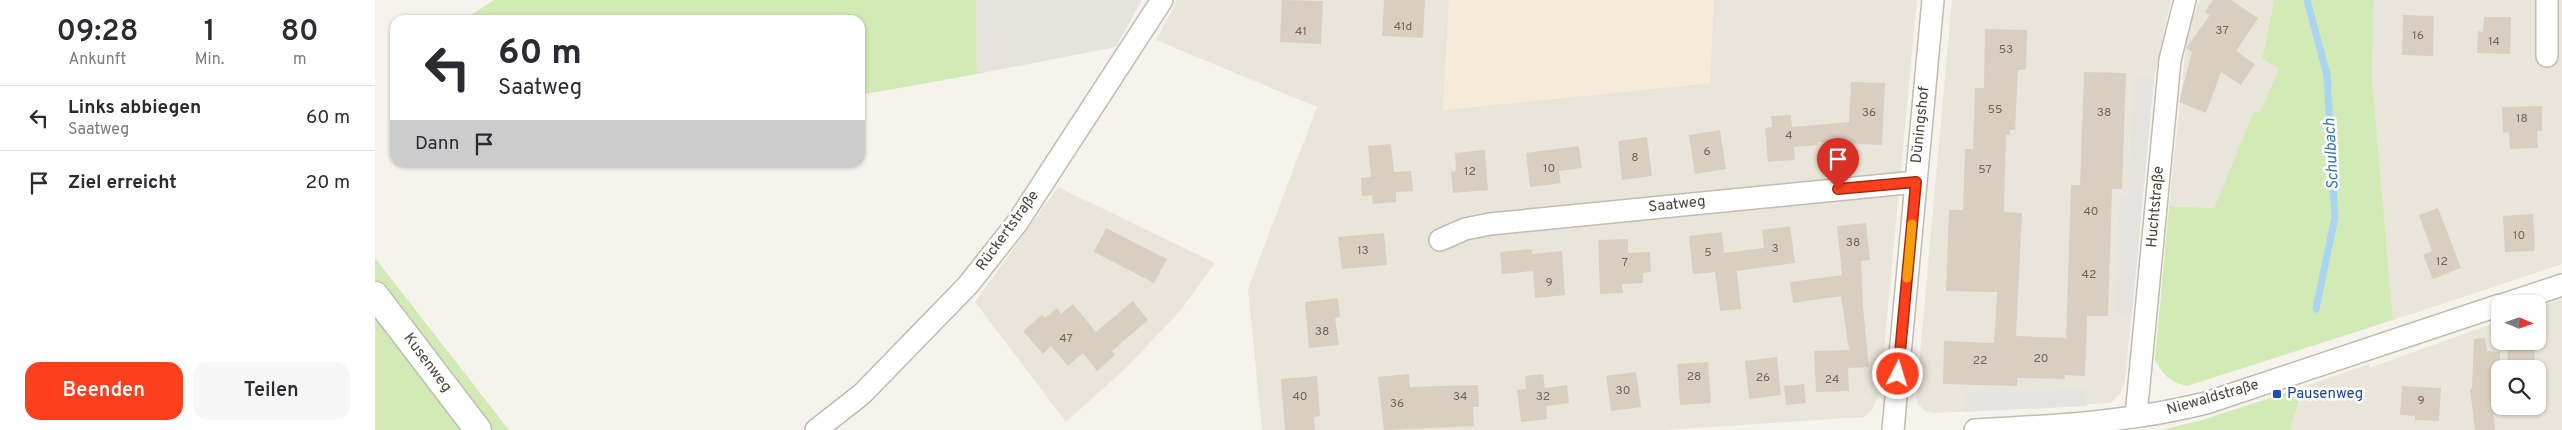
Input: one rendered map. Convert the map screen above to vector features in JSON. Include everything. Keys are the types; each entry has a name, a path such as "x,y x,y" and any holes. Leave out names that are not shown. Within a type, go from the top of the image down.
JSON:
{"street":[{"name":"Rückertstraße","path":"816,430 863,394 968,285 1017,223 1162,0"},
{"name":"Düningshof","path":"1893,430 1933,0"},
{"name":"Huchtstraße","path":"2137,416 2170,60 2185,0"},
{"path":"2547,0 2547,56"},
{"name":"Saatweg","path":"1440,240 1465,229 1490,224 1916,182"},
{"path":"2532,295 2562,285"},
{"name":"Kusenweg","path":"375,295 478,430"},
{"name":"Niewaldstraße","path":"1975,430 2071,424 2137,416 2206,403 2491,308"}],"shaded area":[{"path":"976,0 1142,0 1116,47 977,74"},
{"path":"1177,0 1449,0 1443,110 1709,83 1714,0 1917,0 1880,391 1872,410 1864,417 1664,430 1262,430 1248,289 1317,107 1156,40"},
{"path":"1449,0 1714,0 1710,83 1443,110"},
{"path":"1952,0 2171,0 2154,78 2125,381 2121,392 2111,403 1935,413 1925,411 1916,399"},
{"path":"2199,0 2274,0 2262,58 2280,69 2260,113 2254,112 2214,208 2169,206 2187,35"},
{"path":"2374,0 2562,0 2562,264 2393,320 2372,77"},
{"path":"2133,76 2154,78 2132,315 2114,314 2119,196 2128,196"},
{"path":"1058,187 1215,263 1181,310 1126,368 1066,422 975,302"},
{"path":"2562,299 2562,430 2290,430 2303,387 2369,364 2369,368 2491,324 2491,350 2546,350 2546,304"},
{"path":"2086,389 2087,406 1964,412 1963,394"}],"green space":[{"path":"494,0 976,0 977,74 865,94 865,15 471,15"},
{"path":"2274,0 2374,0 2372,77 2393,320 2187,386 2168,377 2155,360 2169,206 2214,208 2254,111 2260,113 2279,69 2262,58"},
{"path":"375,258 509,430 491,430 375,279"},
{"path":"375,313 463,430 375,430"},
{"path":"2303,387 2290,430 2162,430 2202,420"}],"building":[{"path":"1282,0 1323,1 1321,44 1280,42"},
{"path":"1384,0 1425,0 1423,38 1382,36"},
{"path":"2213,0 2231,0 2258,18 2236,51 2255,64 2241,85 2221,72 2206,113 2179,102 2192,52 2186,48 2210,15 2205,12"},
{"path":"2403,15 2434,16 2433,56 2402,55"},
{"path":"2484,17 2511,17 2510,54 2477,53 2478,31 2483,32"},
{"path":"1985,29 2027,30 2026,70 2018,70 2015,130 2010,130 2010,135 2006,135 2004,212 2022,213 2016,336 2066,338 2071,185 2080,185 2084,72 2126,73 2122,189 2112,189 2108,316 2087,316 2085,376 2065,375 2065,379 2017,378 2017,386 1943,384 1944,341 1994,343 1997,292 1946,291 1949,210 1963,210 1965,149 1973,149 1975,88 1984,88"},
{"path":"1851,82 1885,83 1882,145 1818,142 1818,145 1794,147 1795,160 1768,162 1765,128 1772,127 1771,116 1791,115 1792,127 1849,122"},
{"path":"2542,106 2542,131 2537,131 2538,148 2510,149 2509,132 2503,133 2502,107"},
{"path":"1720,130 1726,169 1695,174 1689,135"},
{"path":"1647,137 1652,176 1622,180 1618,141"},
{"path":"1391,144 1394,172 1411,171 1413,191 1396,192 1396,202 1373,204 1372,195 1362,196 1361,178 1371,177 1368,146"},
{"path":"1579,146 1582,168 1559,171 1561,183 1530,187 1526,153"},
{"path":"1485,150 1488,190 1453,193 1451,172 1456,171 1455,153"},
{"path":"2438,208 2461,268 2433,279 2423,255 2432,251 2419,215"},
{"path":"2533,214 2535,251 2505,252 2503,216"},
{"path":"1866,223 1870,260 1861,261 1869,367 1848,368 1849,391 1816,392 1814,351 1849,350 1841,296 1793,303 1790,282 1842,275 1837,226"},
{"path":"1790,226 1795,263 1737,271 1741,309 1720,311 1715,272 1693,274 1689,236 1722,232 1724,253 1764,248 1762,230"},
{"path":"1106,228 1167,259 1154,283 1094,252"},
{"path":"1384,233 1387,265 1342,269 1338,237"},
{"path":"1628,239 1628,253 1650,252 1651,272 1643,273 1643,283 1622,284 1623,293 1600,294 1598,240"},
{"path":"1532,249 1532,254 1562,251 1565,295 1535,298 1533,271 1502,274 1500,252"},
{"path":"1338,298 1340,317 1335,318 1339,345 1309,348 1305,302"},
{"path":"1133,301 1148,320 1112,351 1115,355 1097,371 1083,353 1068,366 1051,346 1043,354 1023,331 1042,315 1045,318 1057,308 1061,314 1073,304 1096,332"},
{"path":"2485,338 2487,351 2500,352 2500,360 2491,360 2491,415 2494,415 2495,430 2475,430 2470,389 2472,389 2474,339"},
{"path":"2508,350 2535,350 2534,360 2507,360"},
{"path":"1777,357 1781,395 1749,399 1745,361"},
{"path":"1708,362 1711,403 1680,405 1677,364"},
{"path":"1636,372 1641,407 1611,411 1606,376"},
{"path":"1409,374 1410,387 1478,385 1479,407 1473,407 1474,426 1384,430 1378,377"},
{"path":"1543,374 1545,388 1567,385 1569,403 1546,406 1547,419 1521,422 1517,390 1526,389 1525,376"},
{"path":"1317,376 1320,416 1314,417 1315,430 1285,430 1281,379"},
{"path":"1804,384 1806,403 1786,405 1784,386"},
{"path":"2402,386 2441,388 2439,421 2415,420 2415,416 2400,415"}],"waterway":[{"name":"Schulbach","path":"2307,0 2327,75 2335,217 2316,309"}],"slow traffic":[{"path":"1907,278 1912,224"}],"place":[{"name":"Pausenweg","path":"2277,394"}],"route":[{"path":"1838,189 1916,182 1898,374"}]}
